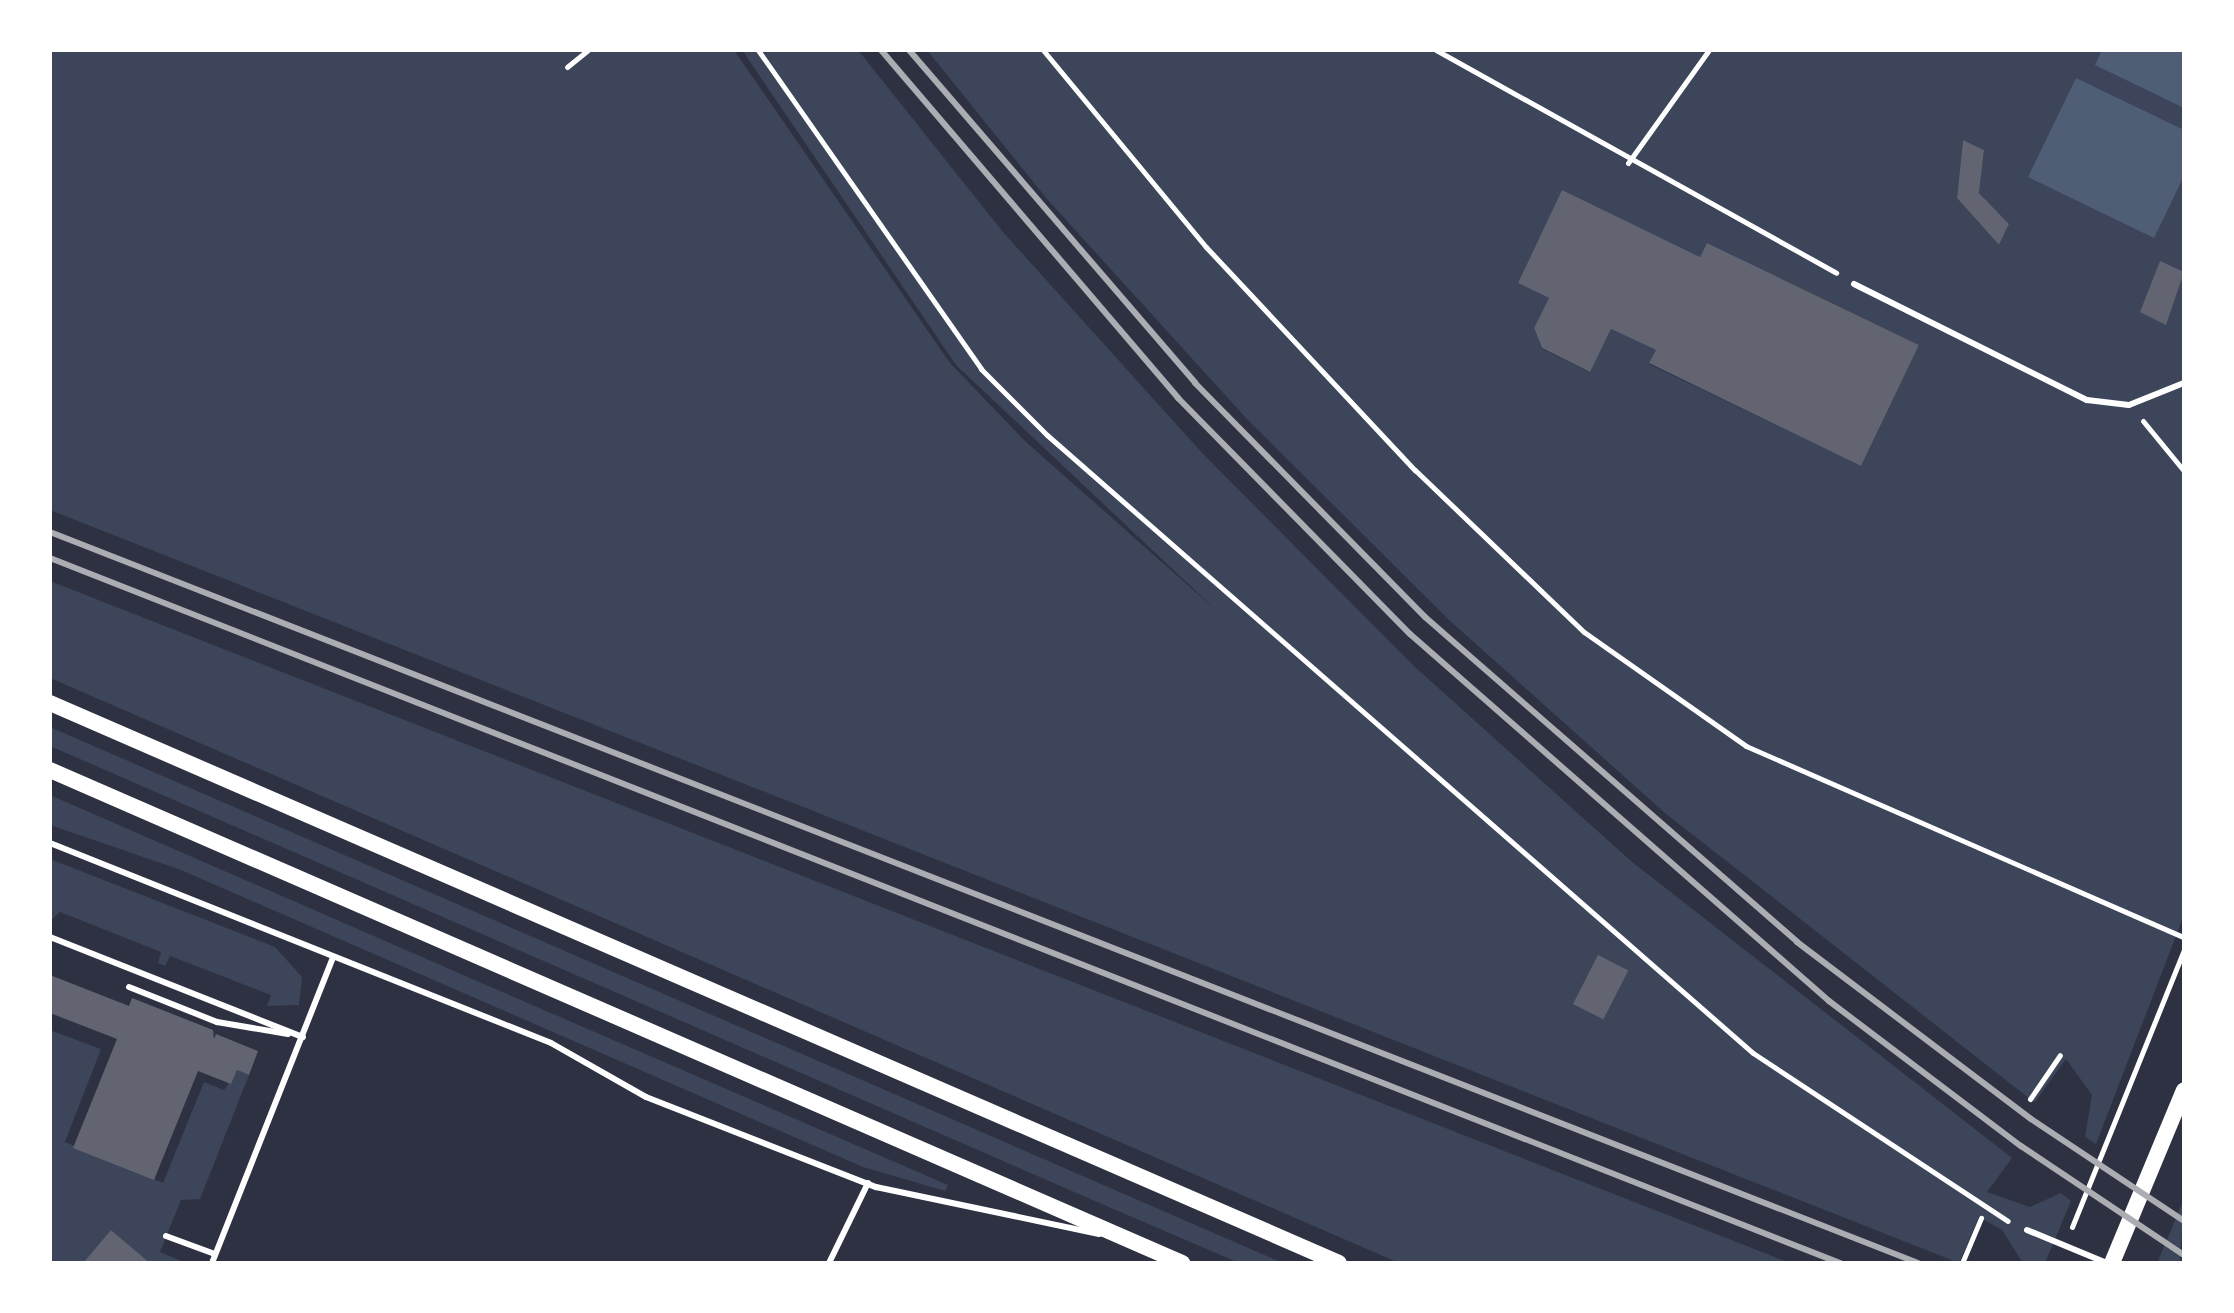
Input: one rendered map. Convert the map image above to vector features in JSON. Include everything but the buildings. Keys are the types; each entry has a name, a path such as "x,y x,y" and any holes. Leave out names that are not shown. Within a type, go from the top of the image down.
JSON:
{"main road":[{"path":"50,703 1339,1263"},
{"path":"50,770 1182,1263"},
{"path":"2109,1263 2184,1090"}],"lane":[{"path":"1854,284 2087,400 2129,405 2184,383"},
{"path":"50,843 551,1043 646,1097 868,1183 1131,1240"},
{"path":"50,937 303,1037"},
{"path":"212,1263 333,957"},
{"path":"129,987 217,1022 303,1037"},
{"path":"840,1263 831,1260 868,1183"},
{"path":"2027,1230 2109,1263"},
{"path":"166,1236 215,1254"}],"path":[{"path":"567,67 588,50"},
{"path":"758,50 981,369 1047,435 1753,1053 2027,1230"},
{"path":"1043,50 1238,280 1415,470 1584,632 1746,746 2184,937"},
{"path":"1436,50 1628,163 1740,213 1854,284"},
{"path":"1628,163 1709,50"},
{"path":"2129,405 2184,471 2184,509"},
{"path":"2065,1245 2184,950"},
{"path":"2030,1099 2060,1055"},
{"path":"1962,1263 1981,1218"}],"shaded area":[{"path":"50,50 734,50 950,363 1025,441 1217,611 956,365 742,50 858,50 1003,232 1204,455 1415,667 1631,861 2012,1158 1987,1192 2030,1207 2061,1193 2071,1201 2045,1263 2023,1263 2002,1230 1979,1217 1959,1263 50,510"},
{"path":"927,50 2184,50 2184,915 2096,1144 2085,1137 2092,1095 2066,1059 2035,1102 2030,1099 1665,813 1449,620 1246,418 1047,199","holes":["1963,140 1984,150 1979,193 2009,224 1999,245 1957,198","1562,191 1700,257 1707,243 1919,345 1861,466 1649,364 1656,350 1611,329 1589,372 1542,349 1534,328 1549,298 1518,283"]},
{"path":"2102,50 2184,50 2184,108 2095,65"},
{"path":"2076,78 2184,130 2184,176 2154,238 2028,177"},
{"path":"50,581 1790,1263 1399,1263 50,678"},
{"path":"50,727 1283,1263 1239,1263 1088,1198 50,746"},
{"path":"50,795 948,1185 945,1191 863,1167 181,870 50,825"},
{"path":"50,859 275,947 302,977 299,1005 267,1006 271,995 170,956 165,966 158,963 161,952 60,912 50,921"},
{"path":"50,1030 101,1049 65,1142 163,1183 204,1082 224,1090 237,1070 249,1075 200,1199 181,1200 160,1252 186,1263 150,1263 111,1230 83,1263 50,1263"},
{"path":"2184,1199 2180,1263 2157,1263"}],"railway":[{"path":"881,50 1178,398 1410,634 1829,1001 2021,1146 2184,1255"},
{"path":"909,50 1195,383 1425,617 1797,942 2031,1119 2184,1221"},
{"path":"50,532 1918,1263"},
{"path":"50,558 1840,1263"}]}
